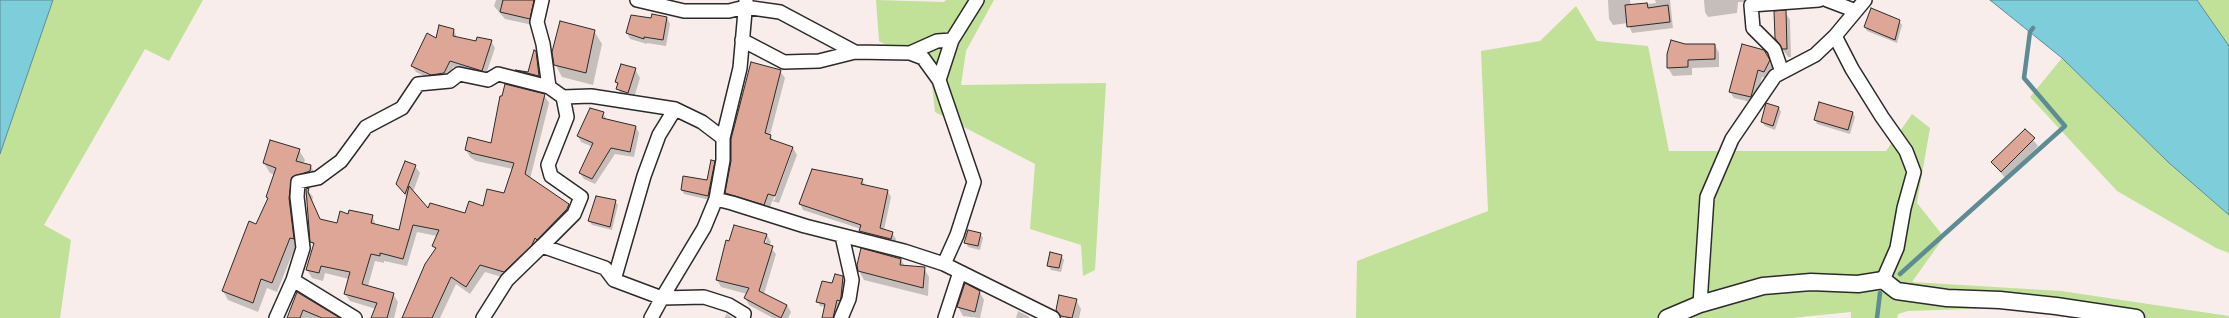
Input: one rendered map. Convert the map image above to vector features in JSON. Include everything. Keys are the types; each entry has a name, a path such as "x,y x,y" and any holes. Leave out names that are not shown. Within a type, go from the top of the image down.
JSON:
{"street":[{"path":"542,0 537,22 544,44 549,88"},
{"path":"637,0 684,11 729,11 745,3 780,12 855,52"},
{"path":"939,80 952,40 977,0"},
{"path":"1782,72 1774,49 1753,28 1751,5 1819,0"},
{"path":"1827,0 1856,11"},
{"path":"1700,304 1707,197 1732,138 1775,76 1815,55 1835,36 1865,0"},
{"path":"651,318 704,228 716,199 723,160 723,138 740,68 745,3"},
{"path":"1835,36 1852,69 1882,117 1906,151 1914,172 1904,208 1898,248 1882,280"},
{"path":"742,40 784,62 819,61 855,52 910,53 923,58 939,80 974,182 957,235 944,264"},
{"path":"910,53 937,41 952,40"},
{"path":"276,318 293,280 303,248 297,197 298,182 318,178 341,161 366,127 402,108 418,84 450,81 459,74 488,80 498,74 549,88 563,97 591,96 675,109 702,122 723,138"},
{"path":"483,318 507,280 574,214 581,197 551,176 548,165 567,117 563,97"},
{"path":"614,280 644,176 659,135 675,109"},
{"path":"716,199 842,236 904,251 944,264 1053,318"},
{"path":"841,318 849,299 852,280 842,236"},
{"path":"542,246 605,268 614,280 662,298 704,297 729,305 744,314 743,318"},
{"path":"945,318 960,272"},
{"path":"293,280 355,318"},
{"path":"1667,318 1700,304 1763,286 1811,282 1858,284 1882,280 1897,291 1947,298 2021,302 2136,318"}],"green space":[{"path":"53,0 203,0 169,61 145,49 44,225 71,240 60,318 0,318 0,154"},
{"path":"876,0 944,2 946,0 994,0 966,51 961,85 1106,83 1095,270 1083,276 1081,245 1030,229 1035,164 935,112 932,85 919,63 879,41"},
{"path":"2197,0 2229,0 2229,46 2228,45"},
{"path":"1576,6 1597,41 1648,46 1669,151 1886,151 1912,114 1930,128 1917,203 1944,237 1912,282 2061,291 2229,316 2229,318 2087,318 2026,307 1908,311 1898,314 1897,318 1851,318 1851,312 1791,318 1356,318 1357,261 1488,211 1481,51 1540,41"},
{"path":"2062,58 2168,162 2229,215 2229,253 2216,248 2117,191 2030,97"}],"water":[{"path":"0,0 53,0 0,154"},
{"path":"1990,0 2197,0 2229,46 2229,215 2168,162 2062,58"}],"building":[{"path":"503,0 534,0 530,19 500,12"},
{"path":"1647,3 1648,8 1668,5 1670,22 1627,27 1625,5"},
{"path":"1871,8 1900,20 1895,40 1864,27"},
{"path":"1786,10 1787,49 1782,49 1775,38 1774,11"},
{"path":"652,14 667,17 663,40 644,37 644,39 626,33 631,15 651,18"},
{"path":"560,21 595,30 586,73 554,65 552,52"},
{"path":"439,25 454,29 453,36 476,41 477,37 492,40 482,71 450,61 444,73 431,75 411,66 427,33 436,38"},
{"path":"1671,40 1685,44 1715,44 1715,59 1688,60 1688,67 1667,68 1667,54"},
{"path":"1742,44 1764,50 1770,60 1764,72 1758,70 1751,97 1729,92"},
{"path":"534,50 536,51 539,76 515,70 528,72"},
{"path":"751,62 781,70 765,133 771,135 770,139 793,147 775,196 768,194 764,205 725,193 731,161 731,139"},
{"path":"621,64 636,68 628,93 616,89 618,83 615,82"},
{"path":"505,84 545,94 525,174 569,204 567,209 537,240 535,238 532,245 504,272 480,265 466,287 451,277 432,318 402,318 425,264 436,248 432,246 439,230 413,225 403,259 380,253 380,256 371,254 362,284 394,293 387,318 371,318 377,303 344,294 350,272 321,266 319,273 306,270 314,243 310,242 306,189 309,188 308,192 320,219 337,223 340,211 348,214 349,210 373,215 371,223 399,230 409,186 428,208 430,203 465,213 469,201 483,206 487,189 504,193 514,163 471,153 465,150 468,137 491,143 500,96 502,96"},
{"path":"1819,102 1853,112 1848,130 1814,120"},
{"path":"1766,103 1779,107 1773,126 1761,122"},
{"path":"590,108 604,112 602,118 636,126 630,152 611,148 592,179 579,173 593,143 577,136"},
{"path":"2025,129 2035,138 2001,172 1991,162"},
{"path":"270,140 300,149 296,161 311,165 310,171 292,177 289,198 294,239 290,238 272,283 261,279 253,303 222,291 249,221 256,224 268,198 266,197 276,168 263,163"},
{"path":"711,160 715,161 708,196 681,190 683,176 707,180"},
{"path":"405,161 416,165 405,194 396,184"},
{"path":"812,169 863,179 861,184 888,190 880,228 893,232 891,239 859,231 861,225 799,204"},
{"path":"596,196 616,200 610,227 588,221"},
{"path":"734,225 767,234 764,243 773,246 759,291 787,305 781,318 744,298 749,288 716,280 726,240 729,241"},
{"path":"968,230 981,233 978,246 964,243"},
{"path":"861,248 901,259 900,265 925,267 923,288 858,271 857,265"},
{"path":"1050,252 1062,255 1059,268 1047,266"},
{"path":"835,274 843,276 840,301 837,300 833,318 822,318 825,304 816,302 822,281 832,283"},
{"path":"965,283 980,291 975,312 957,307"},
{"path":"297,292 340,318 322,318 303,310 300,318 287,318"},
{"path":"1059,295 1077,299 1072,318 1061,316 1056,310"}],"waterway":[{"path":"1900,274 2065,126 2024,78 2030,32 2033,28"},
{"path":"1877,318 1880,293"}]}
